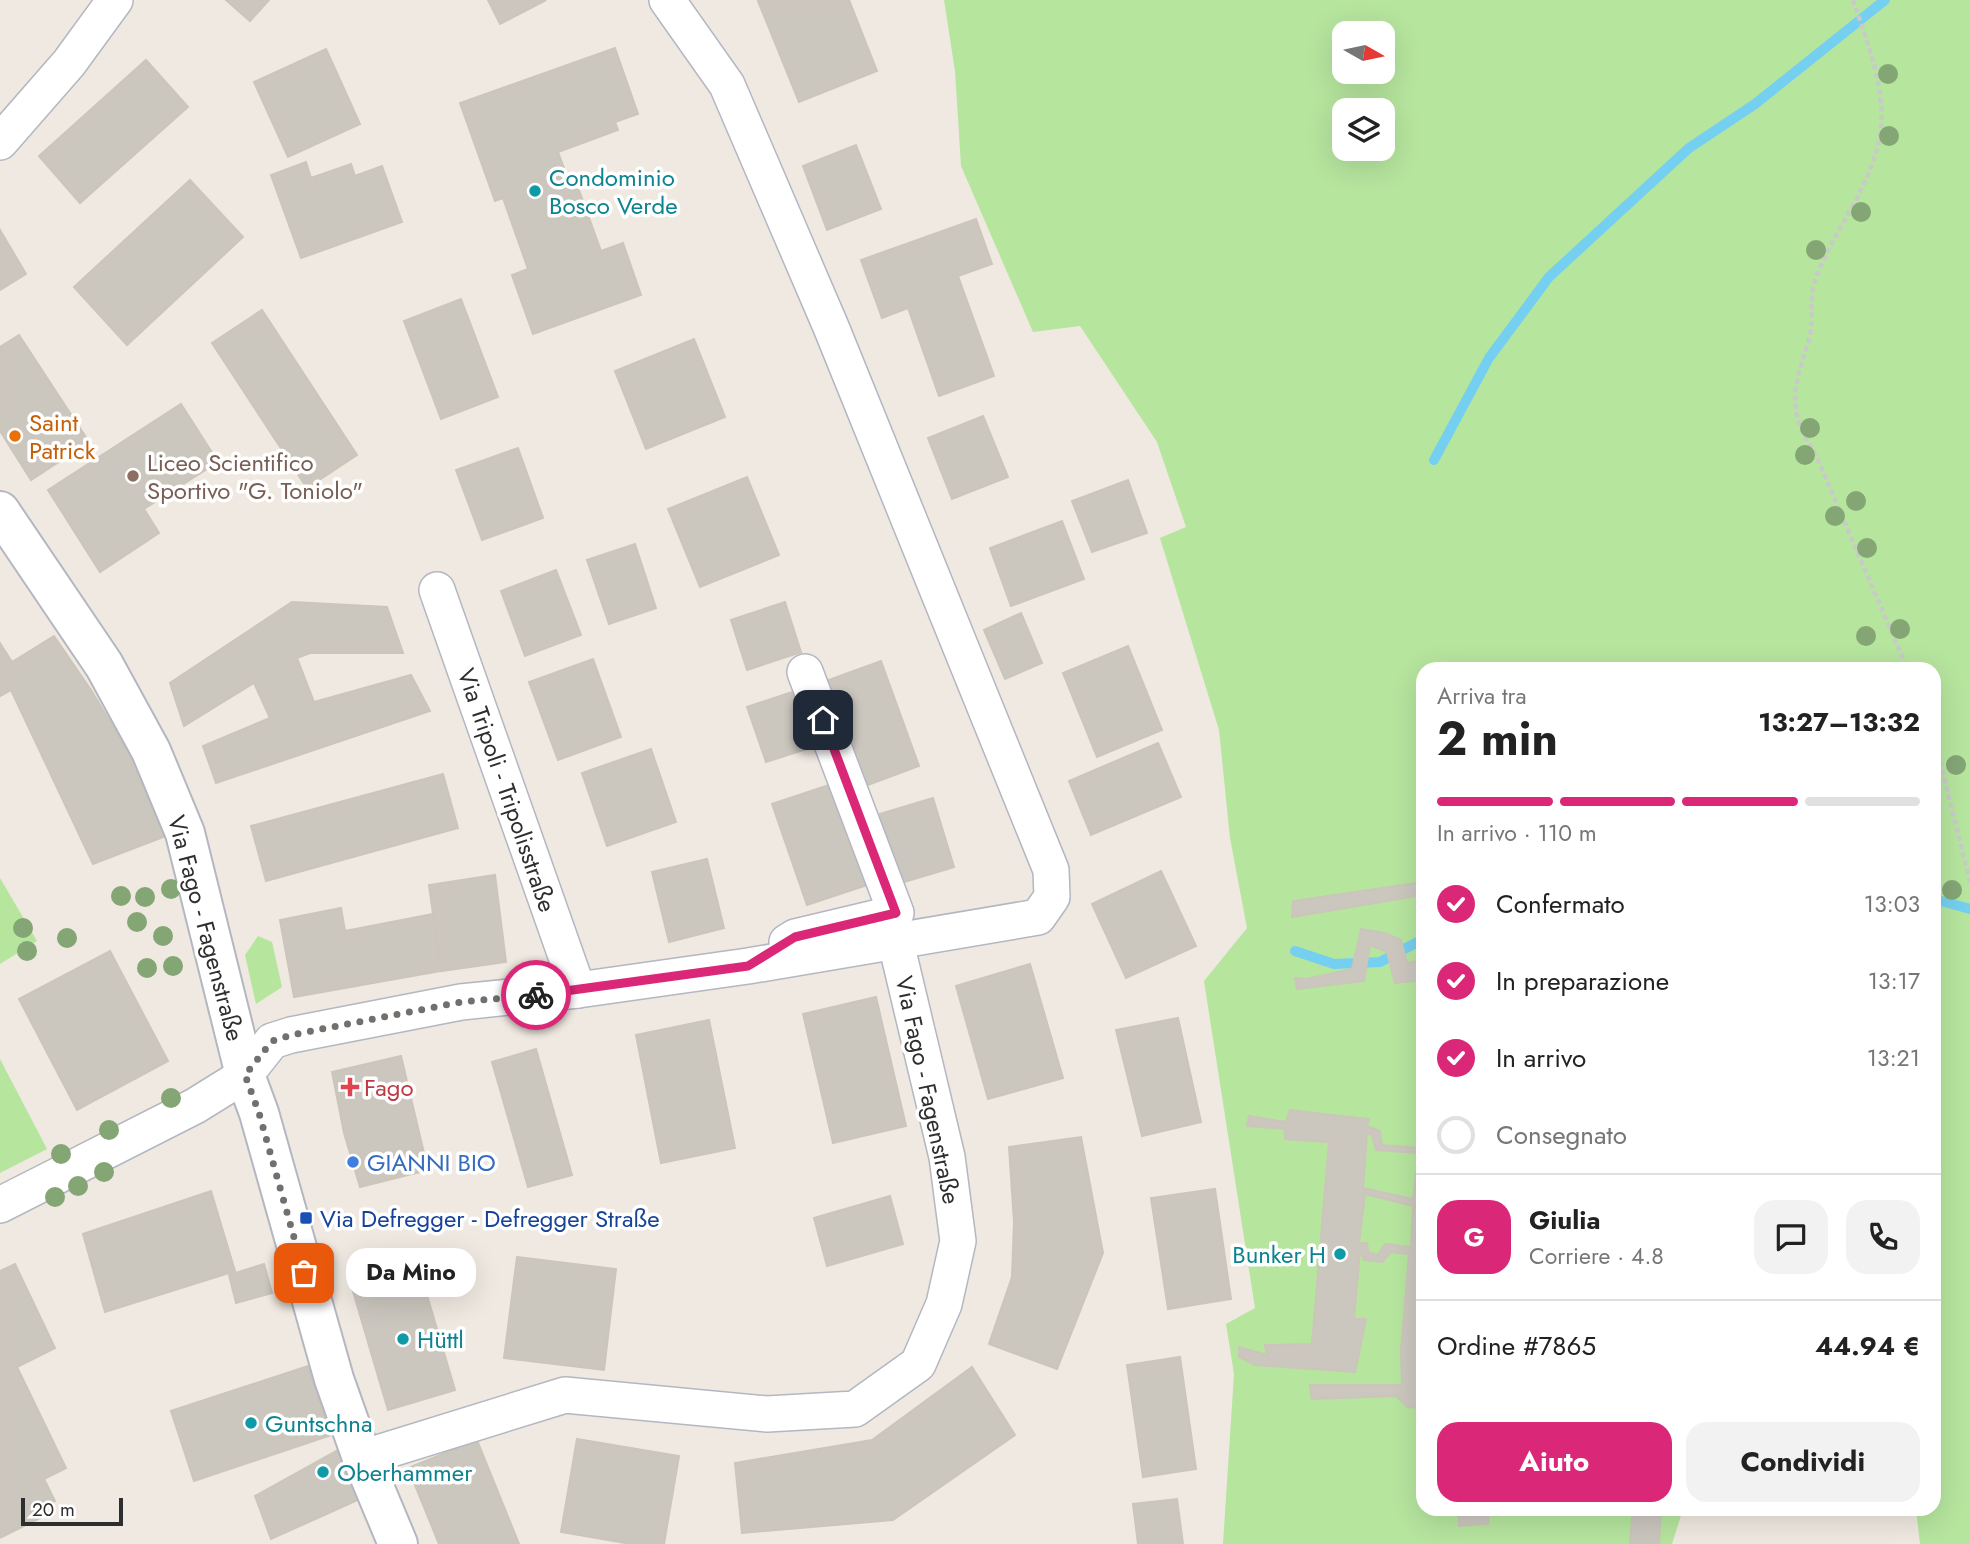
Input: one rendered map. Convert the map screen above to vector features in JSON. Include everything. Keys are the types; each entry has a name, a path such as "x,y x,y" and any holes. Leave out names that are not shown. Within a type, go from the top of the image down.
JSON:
{"street":[{"path":"0,142 69,63 115,0"},
{"path":"0,1205 195,1106 245,1075 272,1041 291,1035 461,1002 578,990 748,966 1038,918 1052,897 1051,870 831,327 727,85 667,0"},
{"name":"Via Fago - Fagenstraße","path":"0,512 104,665 151,751 185,833 245,1075 259,1113 334,1379 362,1458 398,1544"},
{"name":"Via Tripoli - Tripolisstraße","path":"436,590 578,990"},
{"path":"748,966 795,937 896,913 805,672"},
{"name":"Via Fago - Fagenstraße","path":"362,1458 565,1395 767,1414 855,1409 918,1364 944,1304 958,1241 947,1157 896,943"}],"path":[{"path":"1853,0 1874,61 1881,113 1877,148 1850,216 1814,282 1809,341 1799,366 1794,403 1799,429 1815,453 1904,662"},
{"path":"1941,765 1970,882"}],"green space":[{"path":"944,0 1970,0 1970,1544 1920,1544 1917,1516 1941,1516 1941,662 1416,662 1416,1516 1681,1516 1672,1544 1223,1544 1234,1374 1226,1324 1255,1308 1204,981 1247,928 1230,838 1219,730 1160,538 1186,527 1157,442 1080,326 1033,332 961,166 955,71"},
{"path":"0,878 37,941 0,964"},
{"path":"258,936 272,942 282,987 256,1004 245,955"},
{"path":"0,1059 47,1149 0,1173"}],"building":[{"path":"226,0 269,0 250,21"},
{"path":"488,0 546,0 500,24"},
{"path":"849,0 877,71 799,102 758,1"},
{"name":"Condominio Bosco Verde","path":"615,48 638,114 615,122 618,130 558,152 570,184 576,182 601,251 623,243 641,295 533,334 512,275 528,269 503,198 495,201 460,103"},
{"path":"326,49 360,124 288,157 254,82"},
{"path":"146,60 188,107 80,203 39,156"},
{"path":"856,145 881,209 827,230 803,166"},
{"path":"306,162 311,178 351,164 355,176 382,166 402,222 301,258 271,175"},
{"path":"190,180 243,237 127,345 74,287"},
{"path":"976,219 992,264 958,276 994,376 939,396 908,308 882,318 861,260"},
{"path":"0,230 26,274 0,290"},
{"path":"461,299 498,397 441,419 404,321"},
{"path":"262,310 357,455 307,488 212,343"},
{"path":"19,335 89,442 31,480 0,431 0,347"},
{"path":"694,339 725,417 646,449 615,371"},
{"name":"Liceo Scientifico Sportivo \"G. Toniolo\"","path":"181,404 218,462 144,509 159,533 100,572 48,490"},
{"path":"983,416 1008,477 952,499 928,438"},
{"path":"518,448 543,518 482,540 456,470"},
{"path":"747,477 779,555 700,587 668,509"},
{"path":"1128,480 1147,533 1092,552 1072,501"},
{"path":"1062,521 1084,579 1011,606 990,548"},
{"path":"635,544 656,608 609,624 587,560"},
{"path":"556,570 581,635 525,656 501,591"},
{"path":"292,602 387,607 403,653 310,653 297,658 314,702 411,675 430,711 216,783 203,746 270,718 254,683 184,726 170,683"},
{"path":"785,602 801,652 747,670 731,620"},
{"path":"1021,613 1042,663 1005,679 984,630"},
{"path":"54,636 132,758 166,836 93,864 11,690 0,696 0,643 12,662"},
{"path":"1128,646 1162,730 1097,757 1063,673"},
{"path":"593,659 621,737 558,760 529,682"},
{"path":"881,661 919,766 860,788 823,682"},
{"path":"804,688 822,744 766,762 747,707"},
{"path":"1158,743 1181,797 1091,835 1069,781"},
{"path":"651,749 676,822 607,846 582,773"},
{"path":"443,774 458,828 266,881 251,826"},
{"path":"835,783 870,884 807,905 772,804"},
{"path":"933,798 954,867 901,883 880,814"},
{"path":"707,859 724,928 669,942 652,872"},
{"path":"1161,871 1196,946 1126,978 1092,904"},
{"path":"495,875 506,962 441,971 429,885"},
{"path":"1416,883 1416,896 1292,917 1293,901"},
{"path":"341,908 345,931 433,914 441,971 294,997 280,920"},
{"path":"1361,929 1385,933 1401,940 1407,963 1416,961 1416,981 1395,983 1387,952 1370,945 1364,981 1297,989 1295,978 1307,979 1352,969"},
{"path":"110,951 168,1061 77,1110 19,999"},
{"path":"1030,964 1063,1078 988,1099 956,986"},
{"path":"876,997 906,1126 833,1143 803,1014"},
{"path":"1178,1018 1201,1122 1142,1136 1116,1030"},
{"path":"709,1020 735,1148 661,1163 636,1035"},
{"path":"536,1049 572,1175 528,1187 492,1062"},
{"path":"401,1056 428,1170 360,1187 344,1133 332,1072"},
{"name":"Bunker H","path":"1290,1110 1369,1119 1367,1126 1380,1131 1382,1145 1416,1148 1416,1153 1376,1150 1372,1135 1367,1133 1363,1188 1413,1199 1416,1176 1416,1408 1407,1407 1396,1396 1312,1399 1310,1385 1402,1385 1401,1350 1409,1254 1391,1252 1382,1262 1364,1260 1360,1250 1354,1319 1366,1319 1355,1372 1255,1365 1239,1357 1239,1347 1267,1355 1265,1345 1312,1344 1329,1142 1285,1139 1285,1129 1247,1126 1249,1116 1286,1122","holes":["1365,1194 1413,1206 1411,1247 1385,1244 1378,1255 1368,1252 1367,1243 1359,1243"]},
{"path":"1081,1137 1103,1253 1057,1369 989,1344 1012,1277 1014,1222 1009,1147"},
{"path":"1215,1189 1231,1299 1168,1309 1151,1198"},
{"path":"211,1191 235,1271 105,1312 83,1234"},
{"path":"890,1196 903,1244 827,1266 814,1218"},
{"path":"517,1257 616,1269 604,1370 504,1358"},
{"path":"15,1264 55,1348 17,1367 66,1468 44,1479 55,1501 42,1507 46,1515 0,1538 0,1271"},
{"path":"264,1264 272,1293 236,1303 229,1275"},
{"name":"Hüttl","path":"419,1268 455,1390 388,1410 352,1288"},
{"path":"1180,1357 1196,1469 1143,1477 1127,1365"},
{"name":"Guntschna","path":"308,1366 331,1435 194,1481 171,1411"},
{"path":"972,1367 1015,1435 893,1520 742,1533 735,1463 872,1440"},
{"path":"577,1439 679,1456 664,1544 631,1544 561,1532"},
{"path":"477,1440 519,1544 439,1544 408,1468"},
{"name":"Oberhammer","path":"340,1449 360,1499 271,1539 255,1496"},
{"path":"1177,1499 1183,1544 1138,1544 1133,1504"},
{"path":"1459,1516 1488,1516 1488,1524 1459,1526"},
{"path":"1632,1516 1661,1516 1659,1544 1630,1544"}],"waterway":[{"path":"1434,460 1489,358 1549,277 1689,148 1755,104 1885,0"},
{"path":"1941,901 1970,909"},
{"path":"1295,951 1334,964 1380,962 1416,943"}],"way so far":[{"path":"304,1273 259,1113 245,1075 272,1041 461,1002 536,995"}],"place":[{"name":"Condominio Bosco Verde","path":"535,191"},
{"name":"Saint Patrick","path":"15,436"},
{"name":"Liceo Scientifico Sportivo \"G. Toniolo\"","path":"133,476"},
{"name":"Fago","path":"350,1087"},
{"name":"GIANNI BIO","path":"353,1162"},
{"name":"Via Defregger - Defregger Straße","path":"306,1218"},
{"name":"Bunker H","path":"1340,1254"},
{"name":"Da Mino","path":"304,1273"},
{"name":"Hüttl","path":"403,1339"},
{"name":"Guntschna","path":"251,1423"},
{"name":"Oberhammer","path":"323,1472"}],"route":[{"path":"536,995 748,966 795,937 896,913 823,720"}]}
